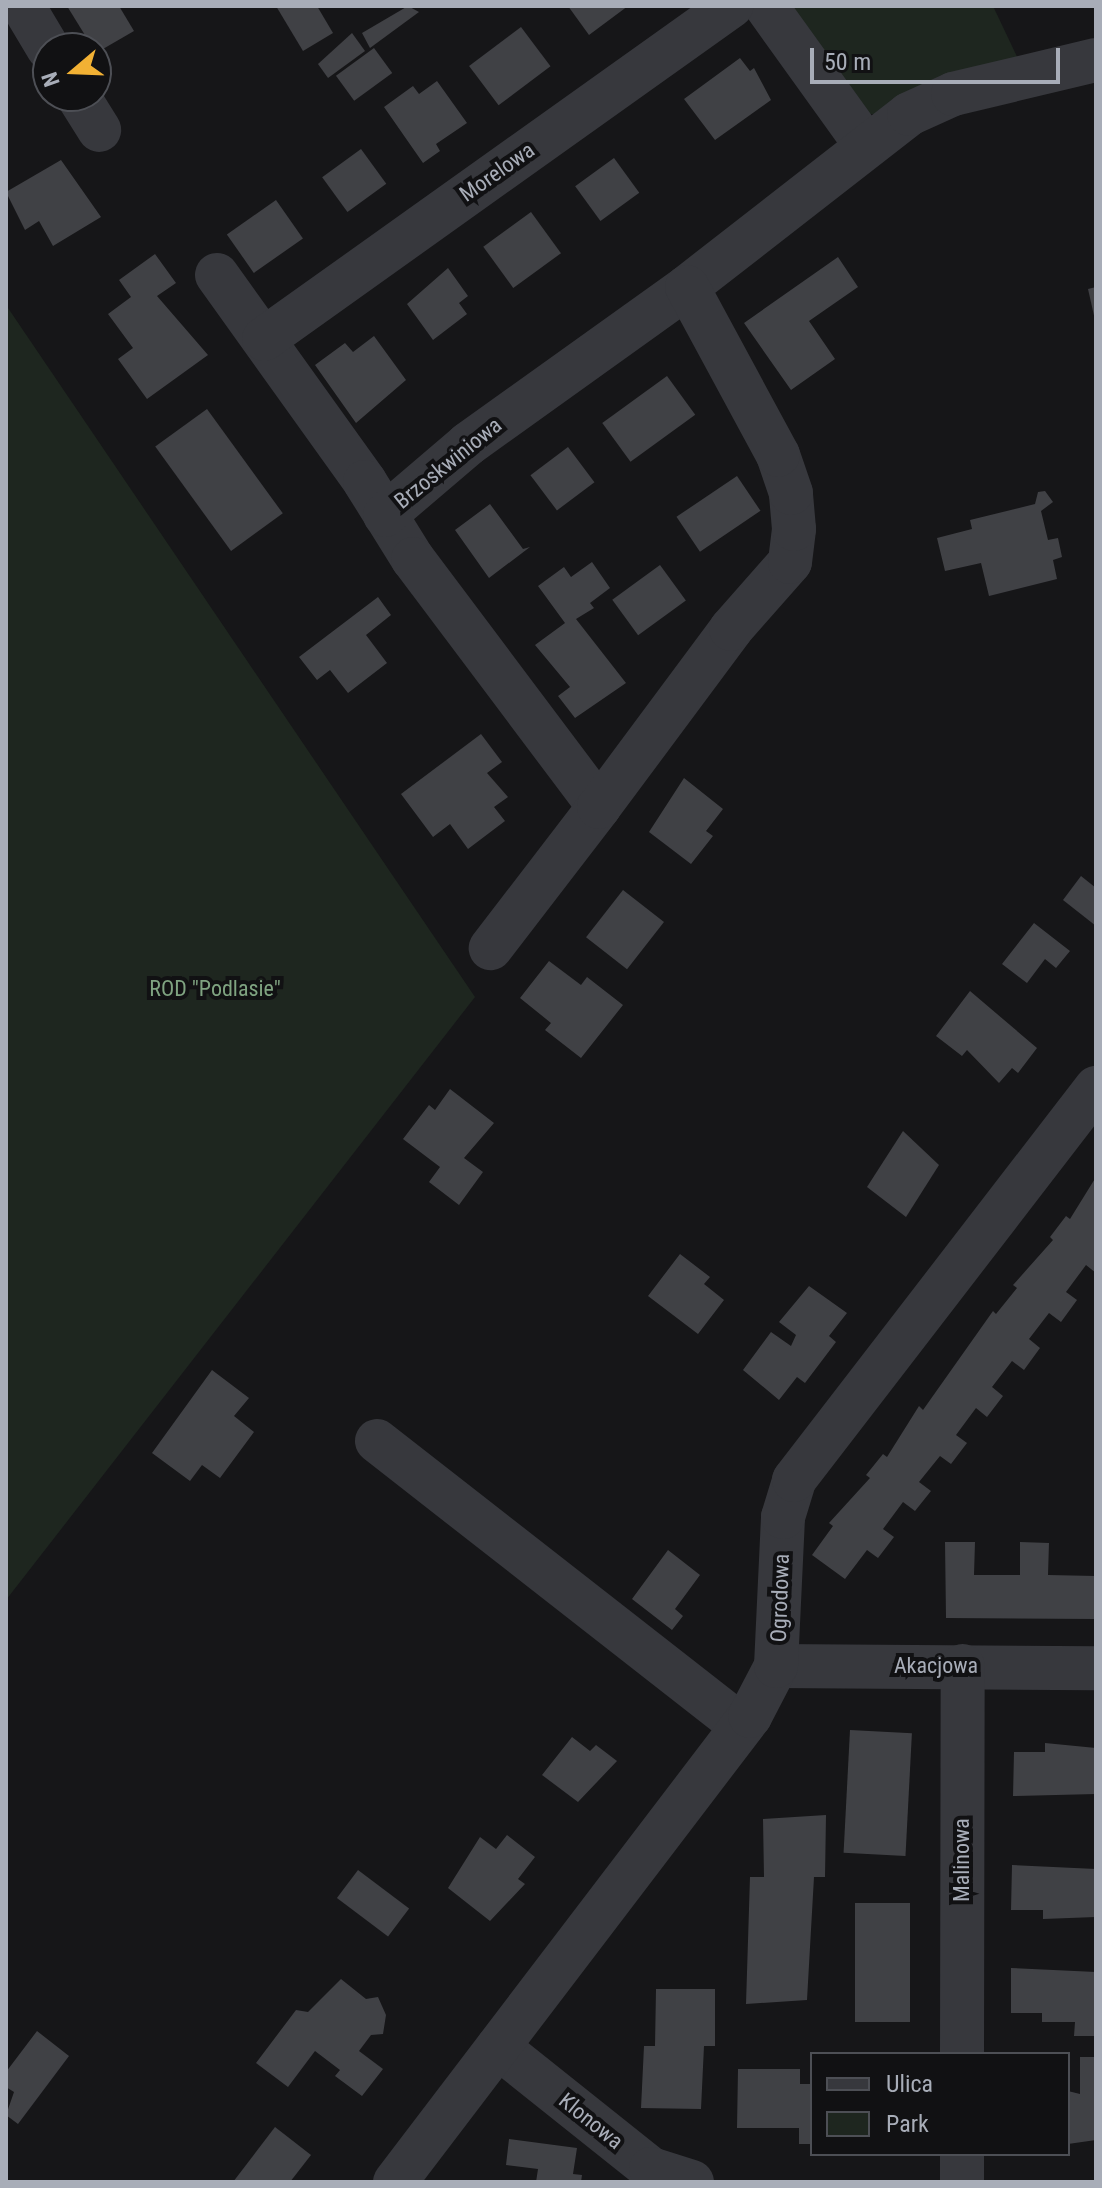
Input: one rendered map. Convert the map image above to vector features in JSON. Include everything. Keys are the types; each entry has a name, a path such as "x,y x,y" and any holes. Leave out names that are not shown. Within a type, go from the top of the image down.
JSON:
{"street":[{"path":"23,6 38,32"},
{"name":"Morelowa","path":"264,339 731,6"},
{"path":"766,6 866,145 909,114 953,94 1096,60"},
{"name":"Brzoskwiniowa","path":"599,807 385,515 468,444 687,287 866,145"},
{"path":"217,275 385,515"},
{"path":"491,948 731,629 790,562 794,529 791,493 778,455 687,287"},
{"name":"Ogrodowa","path":"395,2182 742,1726 776,1666 783,1517 794,1480 1096,1088"},
{"path":"377,1441 742,1726"},
{"name":"Akacjowa","path":"776,1666 1096,1668"},
{"name":"Malinowa","path":"962,2052 963,1666"},
{"name":"Klonowa","path":"498,2047 649,2175 692,2182"},
{"path":"962,2156 962,2182"}],"green space":[{"path":"784,6 993,6 1021,65 877,115 866,113"},
{"name":"ROD \"Podlasie\"","path":"8,308 475,997 6,1600 6,310"}],"building":[{"path":"67,6 119,6 134,31 112,44 112,32 83,32"},
{"path":"276,6 317,6 333,33 303,51"},
{"path":"408,6 419,12 370,48 362,33"},
{"path":"568,6 628,6 589,35"},
{"path":"521,27 550,66 499,105 469,66"},
{"path":"352,33 365,51 328,78 318,64"},
{"path":"374,48 392,73 354,101 336,76"},
{"path":"740,58 750,71 754,68 771,100 715,140 684,99"},
{"path":"437,81 467,123 436,144 440,151 423,163 384,107 413,86 419,94"},
{"path":"361,149 386,184 347,212 322,177"},
{"path":"614,158 639,193 600,221 575,186"},
{"path":"61,160 101,217 53,246 39,221 25,230 6,192"},
{"path":"276,200 303,239 254,273 227,234"},
{"path":"531,212 561,253 513,288 483,247"},
{"path":"155,254 176,283 157,296 208,355 147,399 118,359 133,348 108,314 131,297 119,280"},
{"path":"838,257 858,287 809,321 835,359 791,390 744,323"},
{"path":"448,268 468,296 459,303 467,314 433,340 407,304"},
{"path":"1096,287 1096,319 1095,320 1088,289"},
{"path":"374,336 406,380 356,423 315,365 345,343 353,352"},
{"path":"667,376 695,415 630,462 602,423"},
{"path":"207,409 283,513 231,551 155,447"},
{"path":"568,447 594,482 557,510 530,475"},
{"path":"737,476 760,511 700,552 676,517"},
{"path":"1045,491 1053,502 1041,511 1048,540 1058,538 1062,557 1053,560 1057,579 989,596 981,563 945,571 937,538 972,529 970,520 1035,504 1038,492"},
{"path":"490,504 523,549 530,547 489,578 455,530"},
{"path":"592,562 610,588 590,603 594,608 576,619 626,683 575,718 558,696 570,687 535,645 565,623 538,586 564,567 571,577"},
{"path":"660,565 686,601 638,635 612,600"},
{"path":"378,597 391,615 366,635 387,663 348,693 330,670 317,680 299,657"},
{"path":"481,734 502,762 487,773 508,797 494,807 505,821 468,849 450,824 433,837 401,794"},
{"path":"684,778 723,809 706,831 713,836 691,864 649,832"},
{"path":"1081,876 1096,888 1096,926 1063,900"},
{"path":"623,890 664,922 627,969 586,937"},
{"path":"1034,923 1070,951 1056,968 1045,959 1027,983 1002,964"},
{"path":"549,961 581,985 587,977 623,1005 581,1058 545,1030 551,1023 520,998"},
{"path":"970,991 1037,1048 1018,1073 1012,1068 999,1083 967,1050 962,1056 936,1036"},
{"path":"450,1089 494,1123 464,1158 483,1172 459,1205 429,1182 440,1167 403,1139 429,1105 435,1110"},
{"path":"903,1131 939,1165 906,1217 867,1187"},
{"path":"1096,1177 1096,1273 1086,1265 1066,1292 1077,1300 1061,1322 1049,1313 1029,1339 1040,1348 1024,1370 1012,1361 992,1387 1003,1396 987,1417 976,1408 956,1435 967,1443 951,1464 940,1456 919,1482 931,1491 915,1511 903,1502 883,1529 894,1537 878,1558 867,1550 845,1579 812,1555 833,1526 829,1523 870,1478 866,1475 883,1454 887,1457 919,1406 923,1410 993,1311 996,1314 1017,1288 1013,1285 1053,1240 1050,1237 1066,1216 1070,1219"},
{"path":"680,1254 710,1277 704,1284 724,1300 698,1334 648,1296"},
{"path":"809,1286 847,1313 829,1336 836,1342 805,1383 797,1377 779,1400 743,1370 771,1332 791,1346 796,1335 779,1322"},
{"path":"212,1370 249,1398 234,1416 254,1432 220,1478 202,1465 190,1481 152,1453"},
{"path":"945,1542 975,1542 974,1575 1020,1575 1020,1542 1049,1543 1048,1575 1096,1576 1096,1619 946,1618"},
{"path":"668,1550 700,1575 675,1609 683,1616 672,1630 632,1599"},
{"path":"850,1730 912,1733 905,1856 844,1853"},
{"path":"572,1737 590,1751 596,1745 617,1761 578,1802 542,1775"},
{"path":"1045,1743 1096,1748 1096,1794 1013,1796 1014,1752 1045,1752"},
{"path":"826,1815 825,1877 814,1877 807,2000 746,2004 750,1877 764,1877 763,1819"},
{"path":"507,1835 535,1857 518,1879 525,1884 490,1921 448,1888 480,1837 496,1849"},
{"path":"1012,1865 1096,1869 1096,1917 1043,1919 1043,1910 1011,1910"},
{"path":"358,1870 409,1909 388,1936 337,1898"},
{"path":"855,1903 910,1903 910,2022 855,2022"},
{"path":"1011,1968 1096,1972 1096,2036 1074,2036 1075,2022 1042,2022 1042,2013 1011,2013"},
{"path":"341,1979 366,1999 378,1997 386,2015 383,2034 371,2035 359,2051 383,2069 362,2096 335,2076 340,2070 315,2051 288,2087 256,2063 296,2010 308,2012"},
{"path":"656,1989 715,1989 715,2046 704,2046 701,2109 641,2108 644,2046 655,2046"},
{"path":"37,2031 69,2056 18,2124 6,2115 14,2092 6,2087 6,2072"},
{"path":"1080,2057 1096,2057 1096,2140 1070,2144 1070,2092 1080,2094"},
{"path":"738,2069 800,2069 800,2084 810,2084 810,2144 799,2144 799,2128 737,2128"},
{"path":"275,2127 311,2155 290,2182 233,2182"},
{"path":"509,2139 577,2148 573,2174 582,2175 581,2182 536,2182 538,2169 506,2165"}]}
